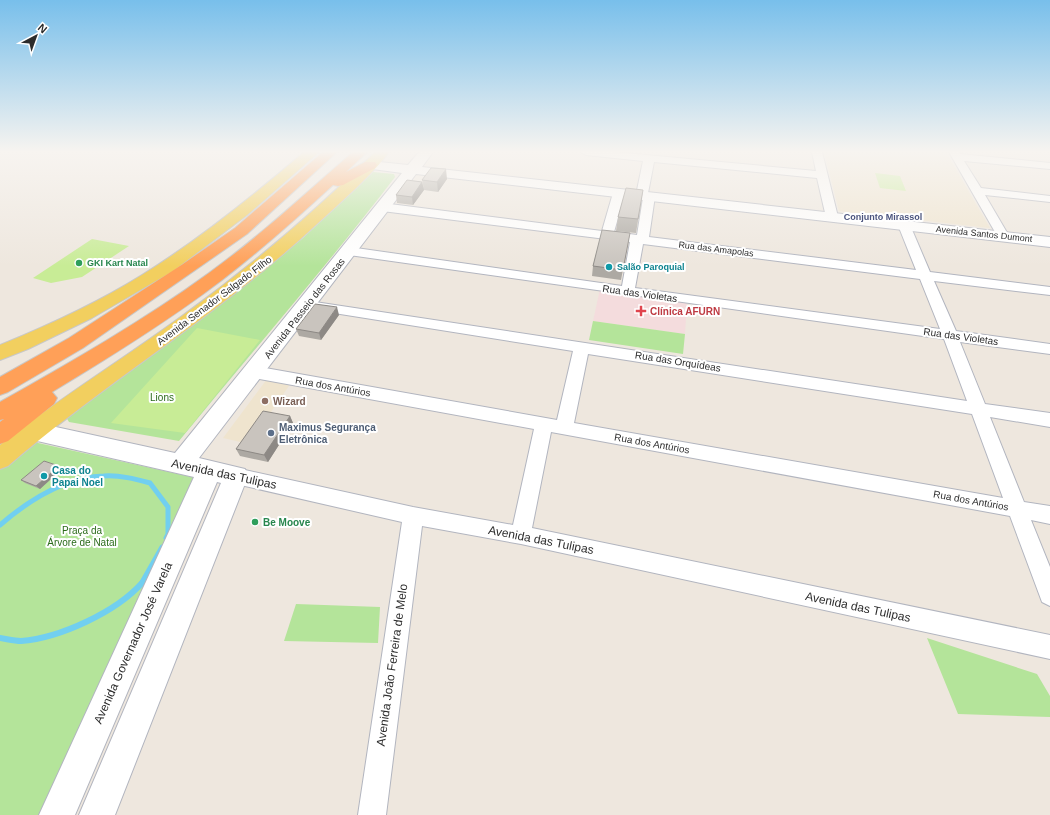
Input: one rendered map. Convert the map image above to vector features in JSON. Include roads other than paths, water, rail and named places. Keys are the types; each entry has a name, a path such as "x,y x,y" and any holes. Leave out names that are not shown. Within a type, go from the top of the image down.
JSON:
{"highway":[{"path":"0,387 76,343 142,300 240,230 286,190"},
{"name":"Avenida Senador Salgado Filho","path":"0,412 125,339 215,276 263,239 319,190"},
{"path":"313,196 324,190"},
{"path":"0,370 142,300"},
{"path":"0,435 53,392 70,372"}],"main road":[{"path":"0,353 97,307 159,272 201,243 268,190"},
{"name":"Avenida Senador Salgado Filho","path":"0,459 33,431 222,296 300,232 344,190"}],"street":[{"name":"Avenida Passeio das Rosas","path":"180,464 254,372 396,190"},
{"name":"Avenida Santos Dumont","path":"592,190 1050,242"},
{"path":"628,291 647,190"},
{"path":"826,190 832,217"},
{"path":"978,191 1050,199"},
{"path":"978,191 1003,236"},
{"path":"607,235 619,193"},
{"name":"Rua das Amapolas","path":"382,207 1050,291"},
{"path":"904,225 927,276 950,334 1050,595"},
{"name":"Rua das Violetas","path":"349,251 1050,349"},
{"name":"Rua das Orquídeas","path":"307,304 1050,420"},
{"path":"564,427 582,346"},
{"name":"Rua dos Antúrios","path":"254,372 1050,515"},
{"path":"521,535 544,423"},
{"name":"Avenida das Tulipas","path":"33,431 413,516 521,535 1050,647"},
{"path":"97,815 222,473"},
{"name":"Avenida Governador José Varela","path":"57,815 222,473"},
{"name":"Avenida João Ferreira de Melo","path":"372,815 413,516"}],"waterway":[{"path":"0,525 35,499 62,485 90,477 116,476 150,483 168,507 168,534 166,538"},
{"path":"141,584 162,547"},
{"path":"0,638 21,641 53,635 70,629 118,604 141,584"}],"place":[{"name":"GKI Kart Natal","path":"79,263"},
{"name":"Salão Paroquial","path":"609,267"},
{"name":"Clínica AFURN","path":"641,311"},
{"name":"Wizard","path":"265,401"},
{"name":"Maximus Segurança Eletrônica","path":"271,433"},
{"name":"Casa do Papai Noel","path":"44,476"},
{"name":"Be Moove","path":"255,522"}],"district":[{"name":"Conjunto Mirassol","path":"883,217"}],"park label":[{"name":"Lions","path":"162,397"},
{"name":"Praça da Árvore de Natal","path":"82,536"}]}
